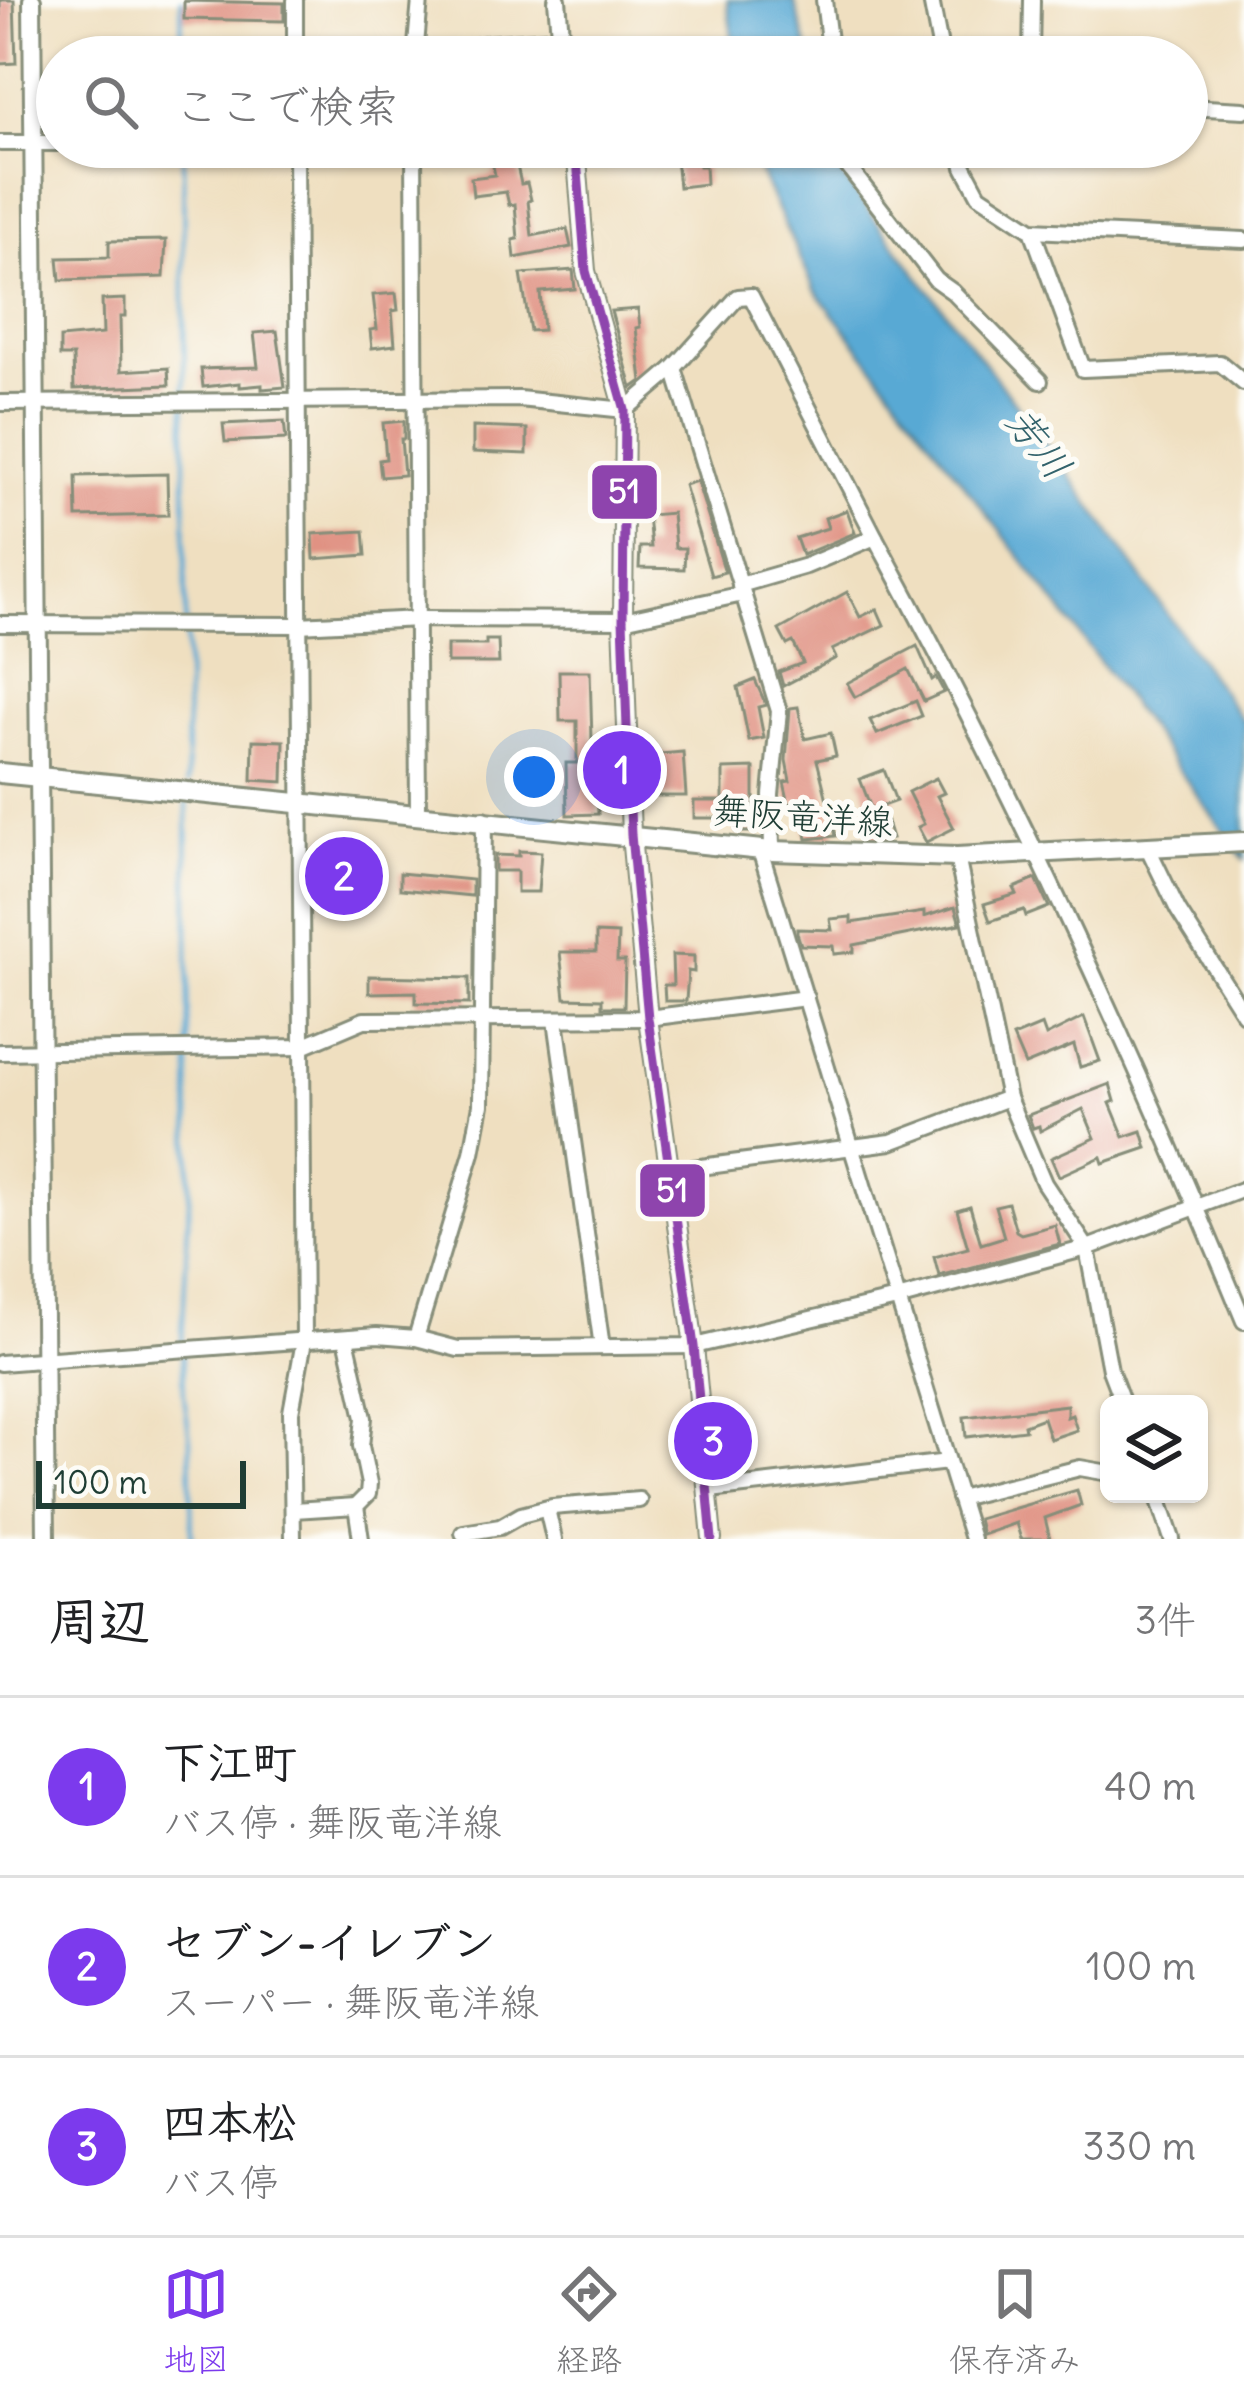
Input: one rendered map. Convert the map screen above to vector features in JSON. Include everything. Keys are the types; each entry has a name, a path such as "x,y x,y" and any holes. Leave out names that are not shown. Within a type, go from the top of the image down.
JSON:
{"main road":[{"name":"舞阪竜洋線","path":"0,773 766,850 958,857 1244,842"}],"street":[{"path":"32,0 46,1539"},
{"path":"295,0 295,36"},
{"path":"417,36 420,0"},
{"path":"557,0 559,36"},
{"path":"824,0 828,36"},
{"path":"931,0 938,36"},
{"path":"1031,36 1032,0"},
{"path":"1208,108 1244,110"},
{"path":"0,143 34,143"},
{"path":"293,1539 291,1412 304,1341 296,168"},
{"path":"414,168 418,814"},
{"path":"578,168 586,272 625,410 622,620 631,835 648,1018 694,1346 712,1539"},
{"path":"849,168 936,280 1040,381"},
{"path":"965,168 979,195 1032,230 1244,240"},
{"path":"1032,230 1083,369 1220,362 1244,382"},
{"path":"0,403 519,399 625,410 674,368 738,297 751,296 944,664 1037,854 1244,1321"},
{"path":"674,368 779,711 766,850 848,1145 972,1539"},
{"path":"0,624 622,620 741,589 875,537"},
{"path":"416,1338 472,1153 481,1105 484,820"},
{"path":"1156,846 1178,910 1244,1014"},
{"path":"958,857 1008,1098 1044,1183 1087,1248 1110,1370 1120,1395"},
{"path":"0,1052 300,1047 364,1020 648,1018 806,998"},
{"path":"556,1020 602,1347"},
{"path":"670,1171 891,1142 1008,1098"},
{"path":"0,1363 346,1338 416,1338 458,1348 694,1346 1087,1248 1244,1189"},
{"path":"294,1510 356,1506 368,1494 361,1446 364,1418 346,1338"},
{"path":"710,1490 948,1462"},
{"path":"959,1498 1080,1468 1100,1471"},
{"path":"463,1533 501,1533 521,1516 547,1510 639,1500"},
{"path":"1160,1503 1172,1539"},
{"path":"356,1506 361,1539"},
{"path":"547,1510 554,1539"}],"water":[{"path":"727,0 794,0 804,36 732,36"},
{"name":"芳川","path":"758,168 841,168 1064,467 1244,723 1244,859 1077,631 815,290"}],"building":[{"path":"0,0 14,0 16,63 0,64"},
{"path":"184,1 284,3 284,21 184,19"},
{"path":"493,168 518,168 531,200 532,236 567,229 571,247 515,258 515,204 509,205 506,192 473,196 471,178 495,175"},
{"path":"677,168 705,168 706,184 679,187"},
{"path":"166,240 164,277 60,280 58,258 109,257 109,241"},
{"path":"573,270 575,289 540,292 543,330 530,331 521,274"},
{"path":"396,293 398,310 392,311 395,345 372,348 370,330 377,329 373,295"},
{"path":"125,299 125,317 120,317 121,371 168,368 169,385 74,389 73,356 60,356 60,338 103,334 102,300"},
{"path":"638,309 642,381 632,388 611,311"},
{"path":"277,331 285,387 262,389 262,385 240,387 240,383 203,387 201,369 258,367 254,333"},
{"path":"284,421 286,439 225,442 223,424"},
{"path":"404,421 404,475 381,477 379,460 386,459 383,423"},
{"path":"473,427 527,429 527,454 473,452"},
{"path":"167,474 168,515 77,517 76,476"},
{"path":"697,481 725,572 711,576 684,485"},
{"path":"847,510 855,533 802,555 796,538 828,528 825,518"},
{"path":"672,513 675,548 685,548 684,569 639,568 640,547 651,547 648,515"},
{"path":"364,531 366,555 314,559 313,534"},
{"path":"847,592 860,617 877,609 884,625 832,650 836,658 783,686 779,672 803,663 793,642 787,645 779,630"},
{"path":"486,640 498,640 499,663 447,663 447,645 486,645"},
{"path":"917,646 932,680 936,677 944,692 924,701 908,669 855,697 847,683"},
{"path":"559,671 590,671 592,740 608,740 609,757 597,758 598,814 567,815 566,763 577,763 577,721 560,721"},
{"path":"755,680 766,705 758,707 764,738 749,741 738,687"},
{"path":"916,701 922,716 877,734 870,720"},
{"path":"798,707 805,739 831,733 836,756 817,760 836,836 807,839 800,801 789,804 784,782 790,781 786,760 790,708"},
{"path":"253,740 284,741 283,782 252,780"},
{"path":"683,752 686,796 655,796 655,779 663,779 660,754"},
{"path":"754,768 754,832 736,832 737,818 694,818 694,801 723,801 723,769"},
{"path":"884,770 896,801 882,806 892,838 872,841 868,827 877,824 860,779"},
{"path":"936,778 944,793 937,796 954,828 926,842 918,827 924,824 908,792"},
{"path":"519,851 541,852 538,892 517,892 517,871 495,871 495,855 519,856"},
{"path":"400,873 472,880 472,896 400,889"},
{"path":"1036,879 1049,907 990,921 984,904 1017,894 1014,888"},
{"path":"955,907 960,924 854,945 854,952 834,954 833,946 801,945 797,933 797,929 832,930 830,919 851,917 851,923 924,912 924,917"},
{"path":"596,933 618,934 617,961 625,961 624,1007 602,1007 602,999 565,998 560,952 596,952"},
{"path":"672,955 694,956 686,1001 665,1001 664,985 673,985"},
{"path":"369,976 469,978 469,1004 416,1003 416,992 369,993"},
{"path":"1084,1017 1100,1061 1080,1067 1074,1045 1025,1065 1013,1037 1042,1025 1046,1036"},
{"path":"1110,1084 1115,1101 1110,1103 1124,1137 1142,1131 1147,1148 1103,1163 1101,1157 1059,1176 1051,1158 1095,1138 1083,1109 1040,1131 1039,1126 1033,1128 1028,1115"},
{"path":"1008,1203 1016,1231 1021,1234 1055,1225 1060,1244 939,1276 934,1257 968,1248 957,1210 970,1206 981,1244 1004,1237 995,1206"},
{"path":"1067,1405 1067,1417 1072,1415 1077,1430 1050,1439 1043,1418 1024,1425 1025,1430 966,1437 964,1417"},
{"path":"1077,1490 1081,1505 1045,1518 1050,1539 1021,1539 1016,1523 982,1535 978,1519"}],"waterway":[{"path":"181,0 182,36"},
{"path":"183,168 187,784"},
{"path":"187,796 190,1183 182,1340 192,1539"}],"transit line":[{"name":"51","path":"578,168 586,271 625,410 623,620 631,835 648,1018 694,1346 712,1539"}],"place":[{"name":"下江町","path":"622,770"},
{"name":"セブン-イレブン","path":"344,876"},
{"name":"四本松","path":"713,1441"}]}
